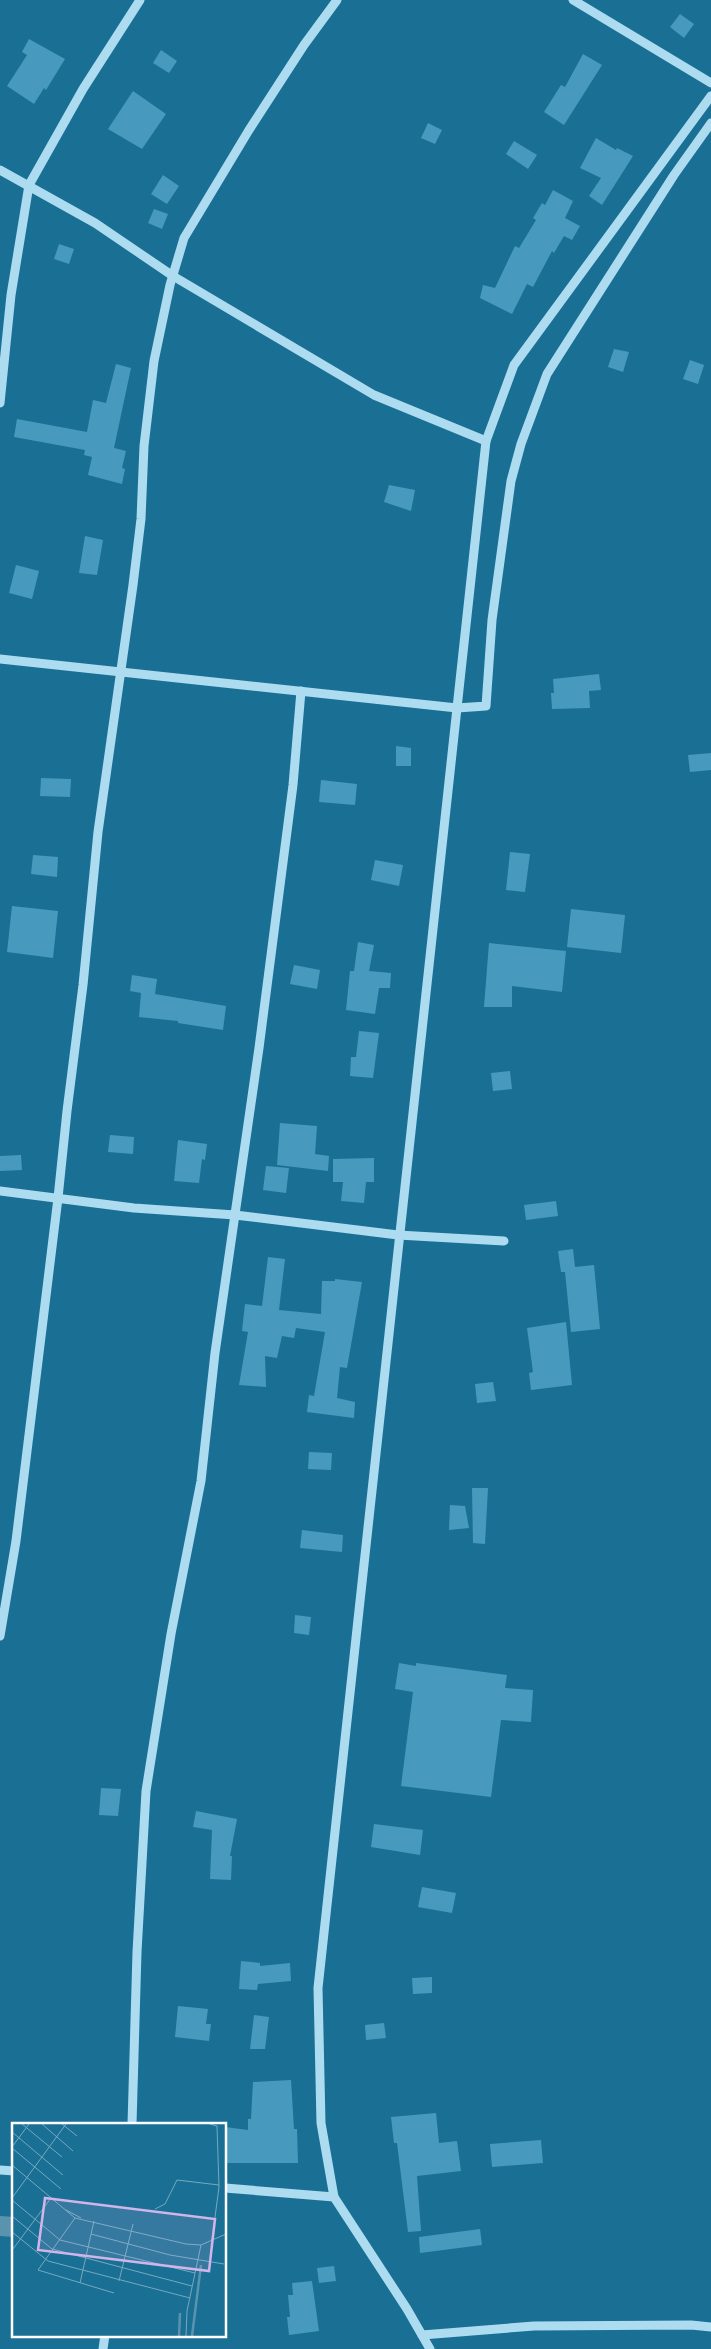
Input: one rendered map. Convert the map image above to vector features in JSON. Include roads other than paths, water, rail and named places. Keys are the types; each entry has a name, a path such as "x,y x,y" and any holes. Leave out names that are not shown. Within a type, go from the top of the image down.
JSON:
{"street":[{"path":"0,403 11,295 29,185 83,89 140,0"},
{"path":"0,1636 16,1541 83,985 98,832 122,672 140,519 144,446 154,361 173,276 184,238 249,130 304,45 337,0"},
{"path":"573,0 711,83"},
{"path":"430,2349 334,2197 321,2123 318,1988 398,1235 458,708 486,442 514,365 711,96"},
{"path":"0,659 458,708 486,706 492,620 511,481 521,444 547,374 674,176 711,123 699,112"},
{"path":"0,170 95,223 173,276 374,395 486,442"},
{"path":"132,2123 137,1952 146,1791 171,1634 201,1481 215,1352 259,1048 293,785 301,691"},
{"path":"0,1191 134,1208 235,1215 398,1235 504,1242"},
{"path":"226,2188 334,2197"},
{"path":"422,2335 534,2326 691,2324 711,2326"},
{"path":"103,2349 105,2336"}],"waterway":[{"path":"0,2226 12,2227"}]}
